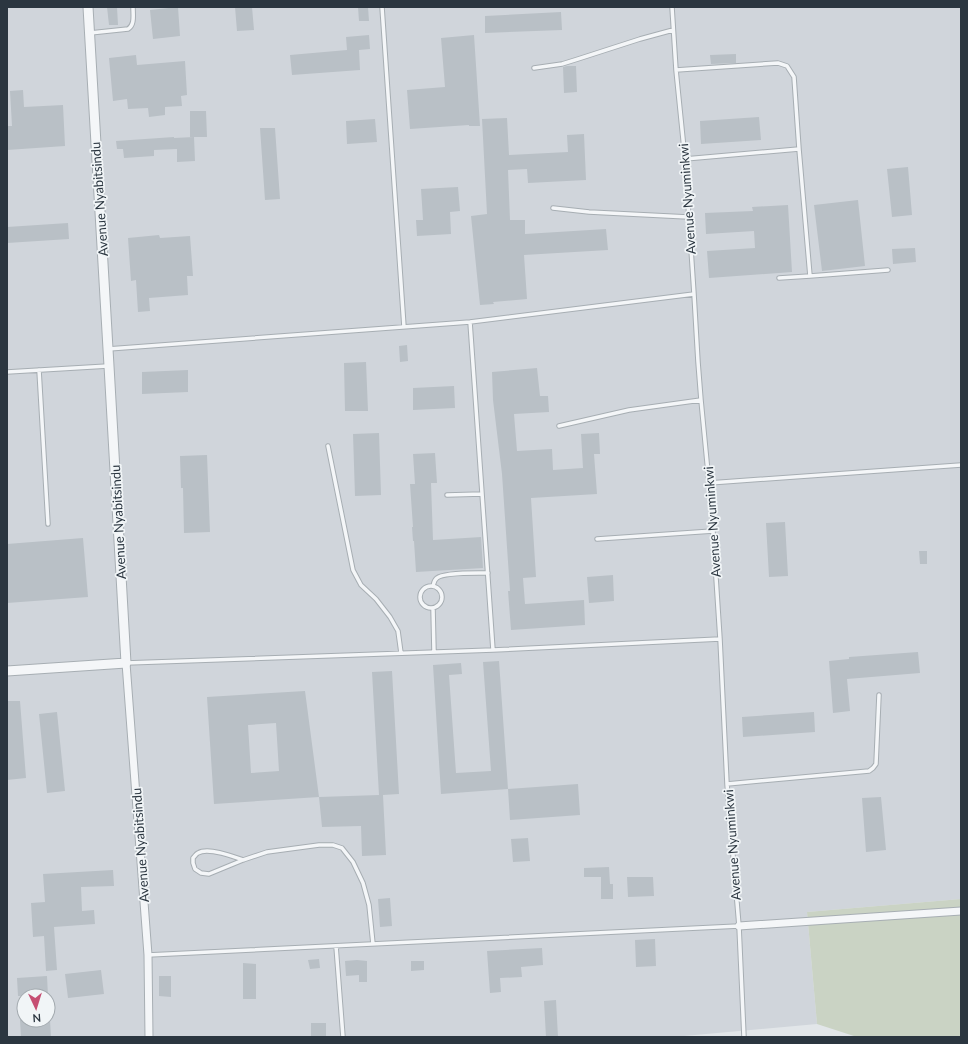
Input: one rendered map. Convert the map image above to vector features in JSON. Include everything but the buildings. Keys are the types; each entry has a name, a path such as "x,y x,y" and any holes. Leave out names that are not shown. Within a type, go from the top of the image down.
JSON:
{"street":[{"name":"Avenue Nyabitsindu","path":"88,7 126,663 148,955 149,1037"},
{"path":"7,671 126,663"},
{"path":"738,926 961,911"}],"lane":[{"path":"89,33 128,29 131,27 133,21 133,7"},
{"path":"382,7 404,327"},
{"name":"Avenue Nyuminkwi","path":"672,7 701,400 713,531 744,1037"},
{"path":"534,68 562,64 640,38 673,30"},
{"path":"676,70 778,62 787,66 794,77 810,276"},
{"path":"684,159 799,149"},
{"path":"553,208 589,212 688,217"},
{"path":"778,278 888,270"},
{"path":"108,349 470,322 694,294"},
{"path":"470,322 494,650"},
{"path":"7,372 109,366"},
{"path":"39,370 48,524"},
{"path":"559,426 629,410 701,400"},
{"path":"328,446 353,570 361,585 376,599 390,616 398,631 401,653"},
{"path":"709,483 961,466"},
{"path":"446,495 482,494"},
{"path":"597,539 713,531"},
{"path":"433,586 436,578 441,576 450,574 488,572"},
{"path":"433,586 442,594 442,600 439,605 433,608 427,607 422,603 420,597 422,591 427,587 433,586"},
{"path":"433,608 434,652"},
{"path":"126,663 494,650 720,639"},
{"path":"728,784 869,771 876,764 879,695"},
{"path":"242,860 222,853 210,851 198,852 193,858 193,863 195,870 201,873 209,874 242,860 267,852 319,845 333,845 342,848 353,862 363,883 369,905 373,944"},
{"path":"148,955 738,926"},
{"path":"336,946 343,1037"}],"shaded area":[{"path":"7,7 961,7 961,899 807,912 817,1024 673,1037 7,1037"}],"green space":[{"path":"961,899 961,1037 857,1037 817,1024 807,912"}]}
